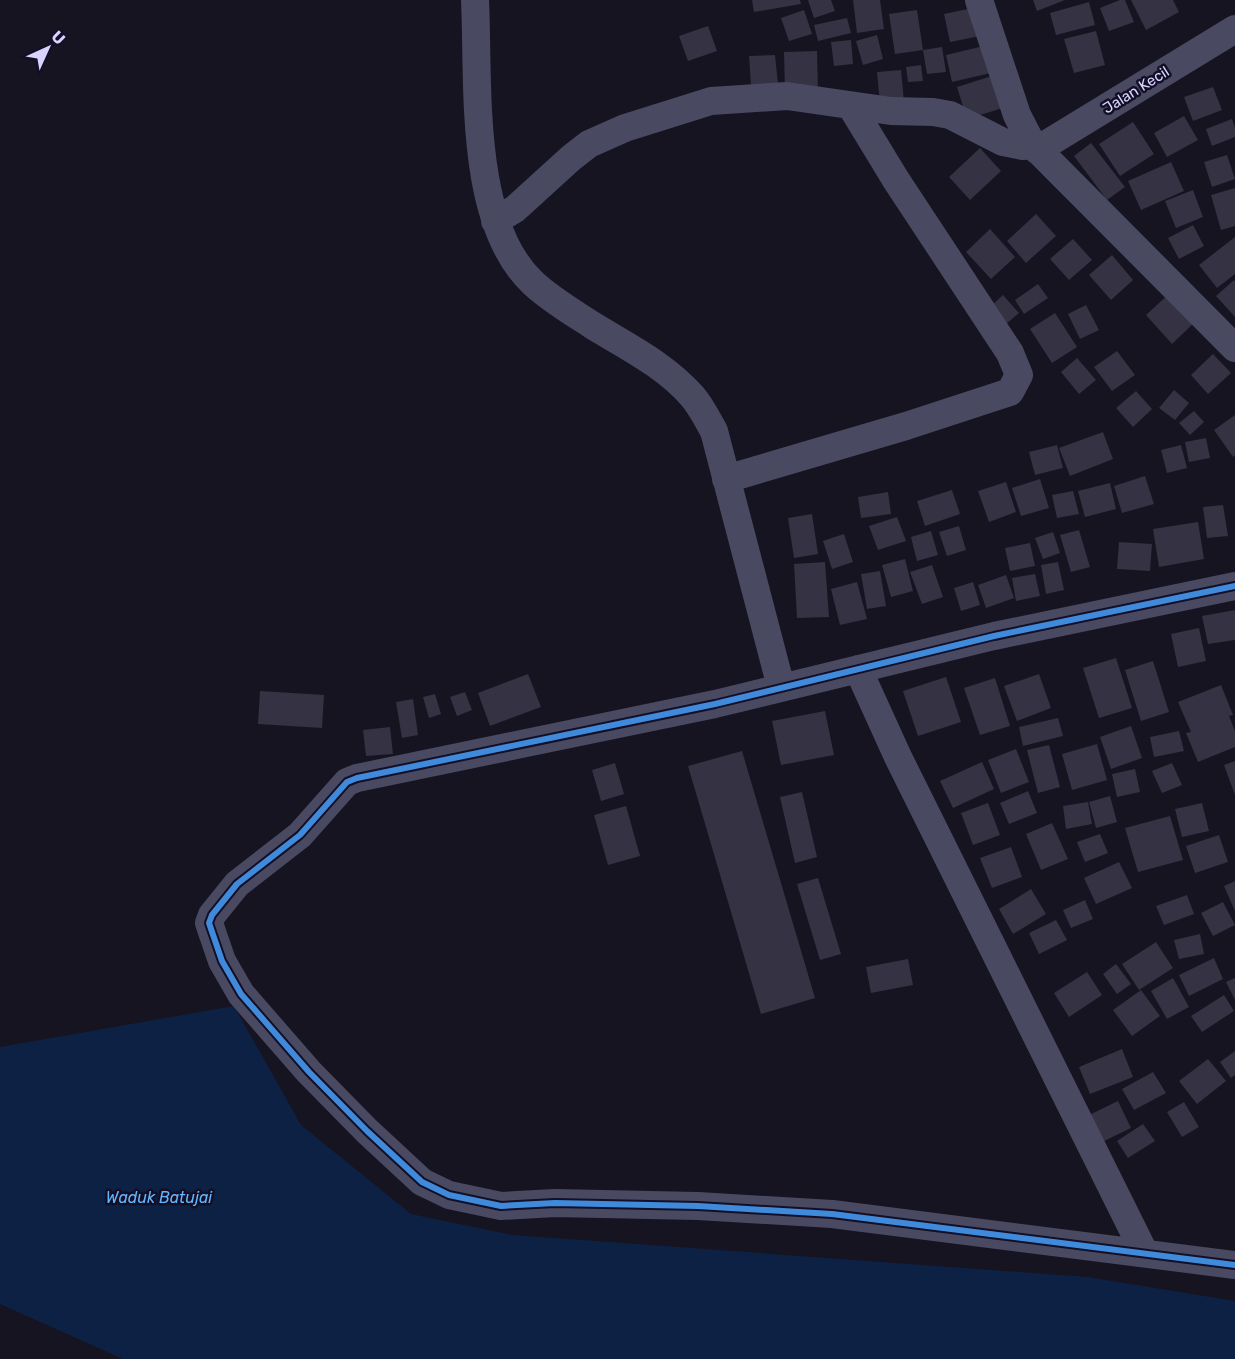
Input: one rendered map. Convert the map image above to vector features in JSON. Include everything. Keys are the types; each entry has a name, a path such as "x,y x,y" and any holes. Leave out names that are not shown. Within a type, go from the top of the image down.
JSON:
{"street":[{"path":"475,0 480,131 489,201 506,247 533,283 563,306 666,372 692,396 714,430 781,687"},
{"path":"979,0 1017,115 1035,147 1235,348"},
{"name":"Jalan Kecil","path":"1035,147 1235,29"},
{"path":"495,221 515,209 589,144 625,128 711,101 787,96 891,111 933,112 950,115 1004,142 1035,147"},
{"path":"726,479 906,426 1010,392 1019,375 1010,353 896,180 851,106"},
{"path":"1235,586 994,636 715,704 382,772 347,782 300,835 247,875 212,915 209,923 222,962 241,994 268,1027 367,1131 422,1182 449,1195 501,1206 555,1203 698,1206 832,1214 1235,1265"},
{"path":"858,669 898,757 1144,1252"}],"water":[{"name":"Waduk Batujai","path":"234,1006 301,1125 411,1214 513,1235 1088,1277 1235,1301 1235,1359 123,1359 0,1304 0,1047"}],"building":[{"path":"752,0 800,0 801,4 754,12"},
{"path":"808,0 831,0 835,11 814,18"},
{"path":"853,0 880,0 884,29 857,33"},
{"path":"1033,0 1065,0 1037,11"},
{"path":"1125,0 1134,22 1109,31 1100,8"},
{"path":"1131,0 1173,0 1179,12 1146,30"},
{"path":"1089,2 1095,25 1056,35 1050,13"},
{"path":"973,8 980,36 950,42 944,14"},
{"path":"804,10 812,34 789,41 781,18"},
{"path":"917,10 923,50 895,54 889,14"},
{"path":"847,18 851,33 818,41 814,25"},
{"path":"708,26 717,51 688,61 679,36"},
{"path":"1096,31 1105,65 1074,73 1064,39"},
{"path":"877,35 883,59 863,65 856,41"},
{"path":"851,40 853,64 834,66 831,42"},
{"path":"988,45 995,72 952,82 946,55"},
{"path":"942,47 946,72 927,74 923,50"},
{"path":"817,51 818,92 785,92 784,52"},
{"path":"775,55 778,84 751,85 749,56"},
{"path":"921,65 923,81 908,82 906,67"},
{"path":"901,70 904,102 880,104 877,72"},
{"path":"995,75 1006,107 967,119 957,87"},
{"path":"1213,87 1222,110 1193,121 1184,97"},
{"path":"1184,116 1198,140 1167,157 1154,133"},
{"path":"1232,119 1235,137 1212,146 1206,129"},
{"path":"1133,122 1154,154 1120,176 1099,144"},
{"path":"1091,143 1125,187 1107,200 1074,156"},
{"path":"980,148 1001,171 970,200 949,177"},
{"path":"1227,155 1235,179 1212,187 1204,162"},
{"path":"1171,162 1184,191 1141,210 1128,181"},
{"path":"1235,188 1235,226 1221,230 1211,195"},
{"path":"1193,190 1203,217 1176,228 1165,201"},
{"path":"1036,214 1056,236 1026,263 1007,241"},
{"path":"1193,225 1204,246 1179,259 1168,238"},
{"path":"990,229 1015,257 991,279 966,252"},
{"path":"1235,237 1235,274 1217,288 1199,265"},
{"path":"1073,239 1092,260 1069,280 1050,259"},
{"path":"1112,255 1133,280 1111,300 1089,275"},
{"path":"1234,280 1235,282 1235,317 1216,296"},
{"path":"1038,284 1048,298 1024,314 1015,300"},
{"path":"1171,292 1197,320 1172,344 1146,315"},
{"path":"1003,295 1019,313 1005,325 990,307"},
{"path":"1086,305 1099,330 1080,339 1068,314"},
{"path":"1055,313 1077,347 1052,363 1030,329"},
{"path":"1117,351 1135,375 1112,391 1094,367"},
{"path":"1213,354 1231,373 1208,394 1191,375"},
{"path":"1077,358 1096,380 1079,394 1061,372"},
{"path":"1174,390 1189,403 1175,420 1159,408"},
{"path":"1136,391 1152,409 1133,427 1116,408"},
{"path":"1194,411 1204,422 1190,435 1179,423"},
{"path":"1235,415 1235,455 1233,457 1214,430"},
{"path":"1103,432 1113,459 1070,476 1059,448"},
{"path":"1206,438 1210,458 1189,462 1185,442"},
{"path":"1057,445 1063,468 1035,475 1029,452"},
{"path":"1181,445 1187,468 1167,473 1161,450"},
{"path":"1145,476 1154,504 1122,513 1114,486"},
{"path":"1040,479 1049,508 1021,516 1012,488"},
{"path":"1006,482 1016,512 989,522 978,491"},
{"path":"1110,483 1116,509 1085,517 1078,491"},
{"path":"952,490 960,514 925,526 917,501"},
{"path":"1073,491 1079,514 1057,518 1052,495"},
{"path":"888,492 891,514 861,518 858,497"},
{"path":"1223,505 1228,536 1207,538 1203,507"},
{"path":"812,514 818,554 794,558 788,518"},
{"path":"897,517 906,541 878,550 869,526"},
{"path":"1198,522 1204,559 1159,567 1153,529"},
{"path":"959,526 966,550 947,556 939,532"},
{"path":"1079,530 1090,567 1071,572 1060,535"},
{"path":"931,531 938,555 917,561 911,537"},
{"path":"1053,532 1060,553 1043,559 1035,538"},
{"path":"844,534 853,562 832,569 823,541"},
{"path":"1119,542 1152,544 1150,571 1117,569"},
{"path":"1030,543 1035,566 1010,571 1005,548"},
{"path":"905,559 913,591 891,597 882,565"},
{"path":"825,562 829,617 797,618 794,564"},
{"path":"1058,562 1064,590 1046,594 1041,565"},
{"path":"932,565 943,597 922,604 910,572"},
{"path":"880,571 886,606 867,609 861,574"},
{"path":"1035,574 1040,596 1016,601 1012,578"},
{"path":"1006,575 1014,598 986,608 978,585"},
{"path":"857,582 867,619 840,625 831,589"},
{"path":"973,582 980,605 961,611 954,588"},
{"path":"1235,610 1235,640 1208,644 1202,616"},
{"path":"1199,628 1206,661 1178,667 1171,634"},
{"path":"1116,658 1132,708 1099,718 1083,668"},
{"path":"1153,661 1169,712 1141,721 1125,670"},
{"path":"528,674 541,707 490,726 478,693"},
{"path":"1039,674 1051,708 1017,721 1004,686"},
{"path":"946,677 961,722 918,736 903,691"},
{"path":"995,678 1010,726 980,735 964,688"},
{"path":"1221,685 1233,715 1229,716 1235,731 1235,747 1198,762 1186,733 1191,732 1178,702"},
{"path":"260,691 324,695 322,728 258,724"},
{"path":"465,692 472,710 457,716 450,697"},
{"path":"435,694 441,714 429,718 423,697"},
{"path":"413,699 418,735 402,738 396,702"},
{"path":"825,711 834,755 781,765 772,721"},
{"path":"1058,718 1063,736 1023,746 1019,727"},
{"path":"1131,726 1142,758 1111,769 1100,737"},
{"path":"390,727 393,754 366,756 363,730"},
{"path":"1179,731 1184,751 1154,757 1150,737"},
{"path":"1097,744 1107,780 1072,790 1062,754"},
{"path":"1049,745 1060,787 1038,793 1027,750"},
{"path":"1016,749 1029,782 1001,793 988,760"},
{"path":"742,751 815,998 761,1014 688,766"},
{"path":"1235,761 1235,795 1224,765"},
{"path":"982,762 994,789 953,808 940,781"},
{"path":"615,763 624,794 601,801 592,770"},
{"path":"1172,763 1182,785 1162,793 1152,771"},
{"path":"1135,769 1140,792 1117,797 1112,774"},
{"path":"1028,791 1037,813 1009,824 1000,803"},
{"path":"802,792 817,857 795,863 780,797"},
{"path":"1110,796 1117,822 1096,828 1089,802"},
{"path":"1088,802 1092,824 1066,829 1063,806"},
{"path":"988,803 1000,835 973,845 961,813"},
{"path":"1202,803 1209,831 1182,837 1175,809"},
{"path":"626,806 640,856 608,865 594,815"},
{"path":"1170,816 1183,860 1138,872 1125,828"},
{"path":"1052,823 1068,859 1041,870 1026,834"},
{"path":"1100,834 1108,853 1085,862 1077,842"},
{"path":"1219,835 1228,862 1195,873 1186,846"},
{"path":"1011,847 1022,877 992,888 980,858"},
{"path":"1119,862 1132,888 1096,904 1084,878"},
{"path":"818,878 841,954 820,960 797,884"},
{"path":"1235,881 1235,911 1224,886"},
{"path":"1031,889 1046,914 1013,934 999,909"},
{"path":"1187,895 1194,914 1164,925 1156,906"},
{"path":"1085,900 1093,919 1071,928 1063,910"},
{"path":"1223,902 1235,925 1213,936 1201,913"},
{"path":"1056,920 1067,940 1039,954 1029,933"},
{"path":"1200,934 1204,954 1179,959 1174,940"},
{"path":"1156,942 1173,968 1139,990 1122,964"},
{"path":"1214,958 1223,979 1189,996 1179,975"},
{"path":"908,959 913,985 871,993 866,967"},
{"path":"1116,964 1131,984 1117,994 1103,974"},
{"path":"1087,972 1102,995 1069,1017 1054,993"},
{"path":"1173,978 1189,1007 1167,1019 1151,991"},
{"path":"1235,978 1235,1000 1226,982"},
{"path":"1141,990 1160,1016 1132,1036 1113,1010"},
{"path":"1224,995 1234,1011 1202,1032 1191,1016"},
{"path":"1122,1049 1133,1077 1090,1094 1079,1067"},
{"path":"1235,1051 1235,1075 1231,1078 1220,1062"},
{"path":"1208,1059 1226,1081 1197,1104 1179,1081"},
{"path":"1153,1072 1166,1093 1134,1110 1122,1089"},
{"path":"1118,1101 1131,1128 1100,1143 1087,1116"},
{"path":"1184,1102 1199,1127 1182,1137 1167,1112"},
{"path":"1143,1124 1155,1141 1128,1158 1117,1141"}],"cycle path":[{"path":"1235,586 994,636 715,704 357,778 347,782 300,835 237,884 212,915 209,923 222,961 241,994 309,1072 367,1131 422,1182 449,1195 501,1206 555,1203 698,1206 832,1214 1235,1265"}]}
